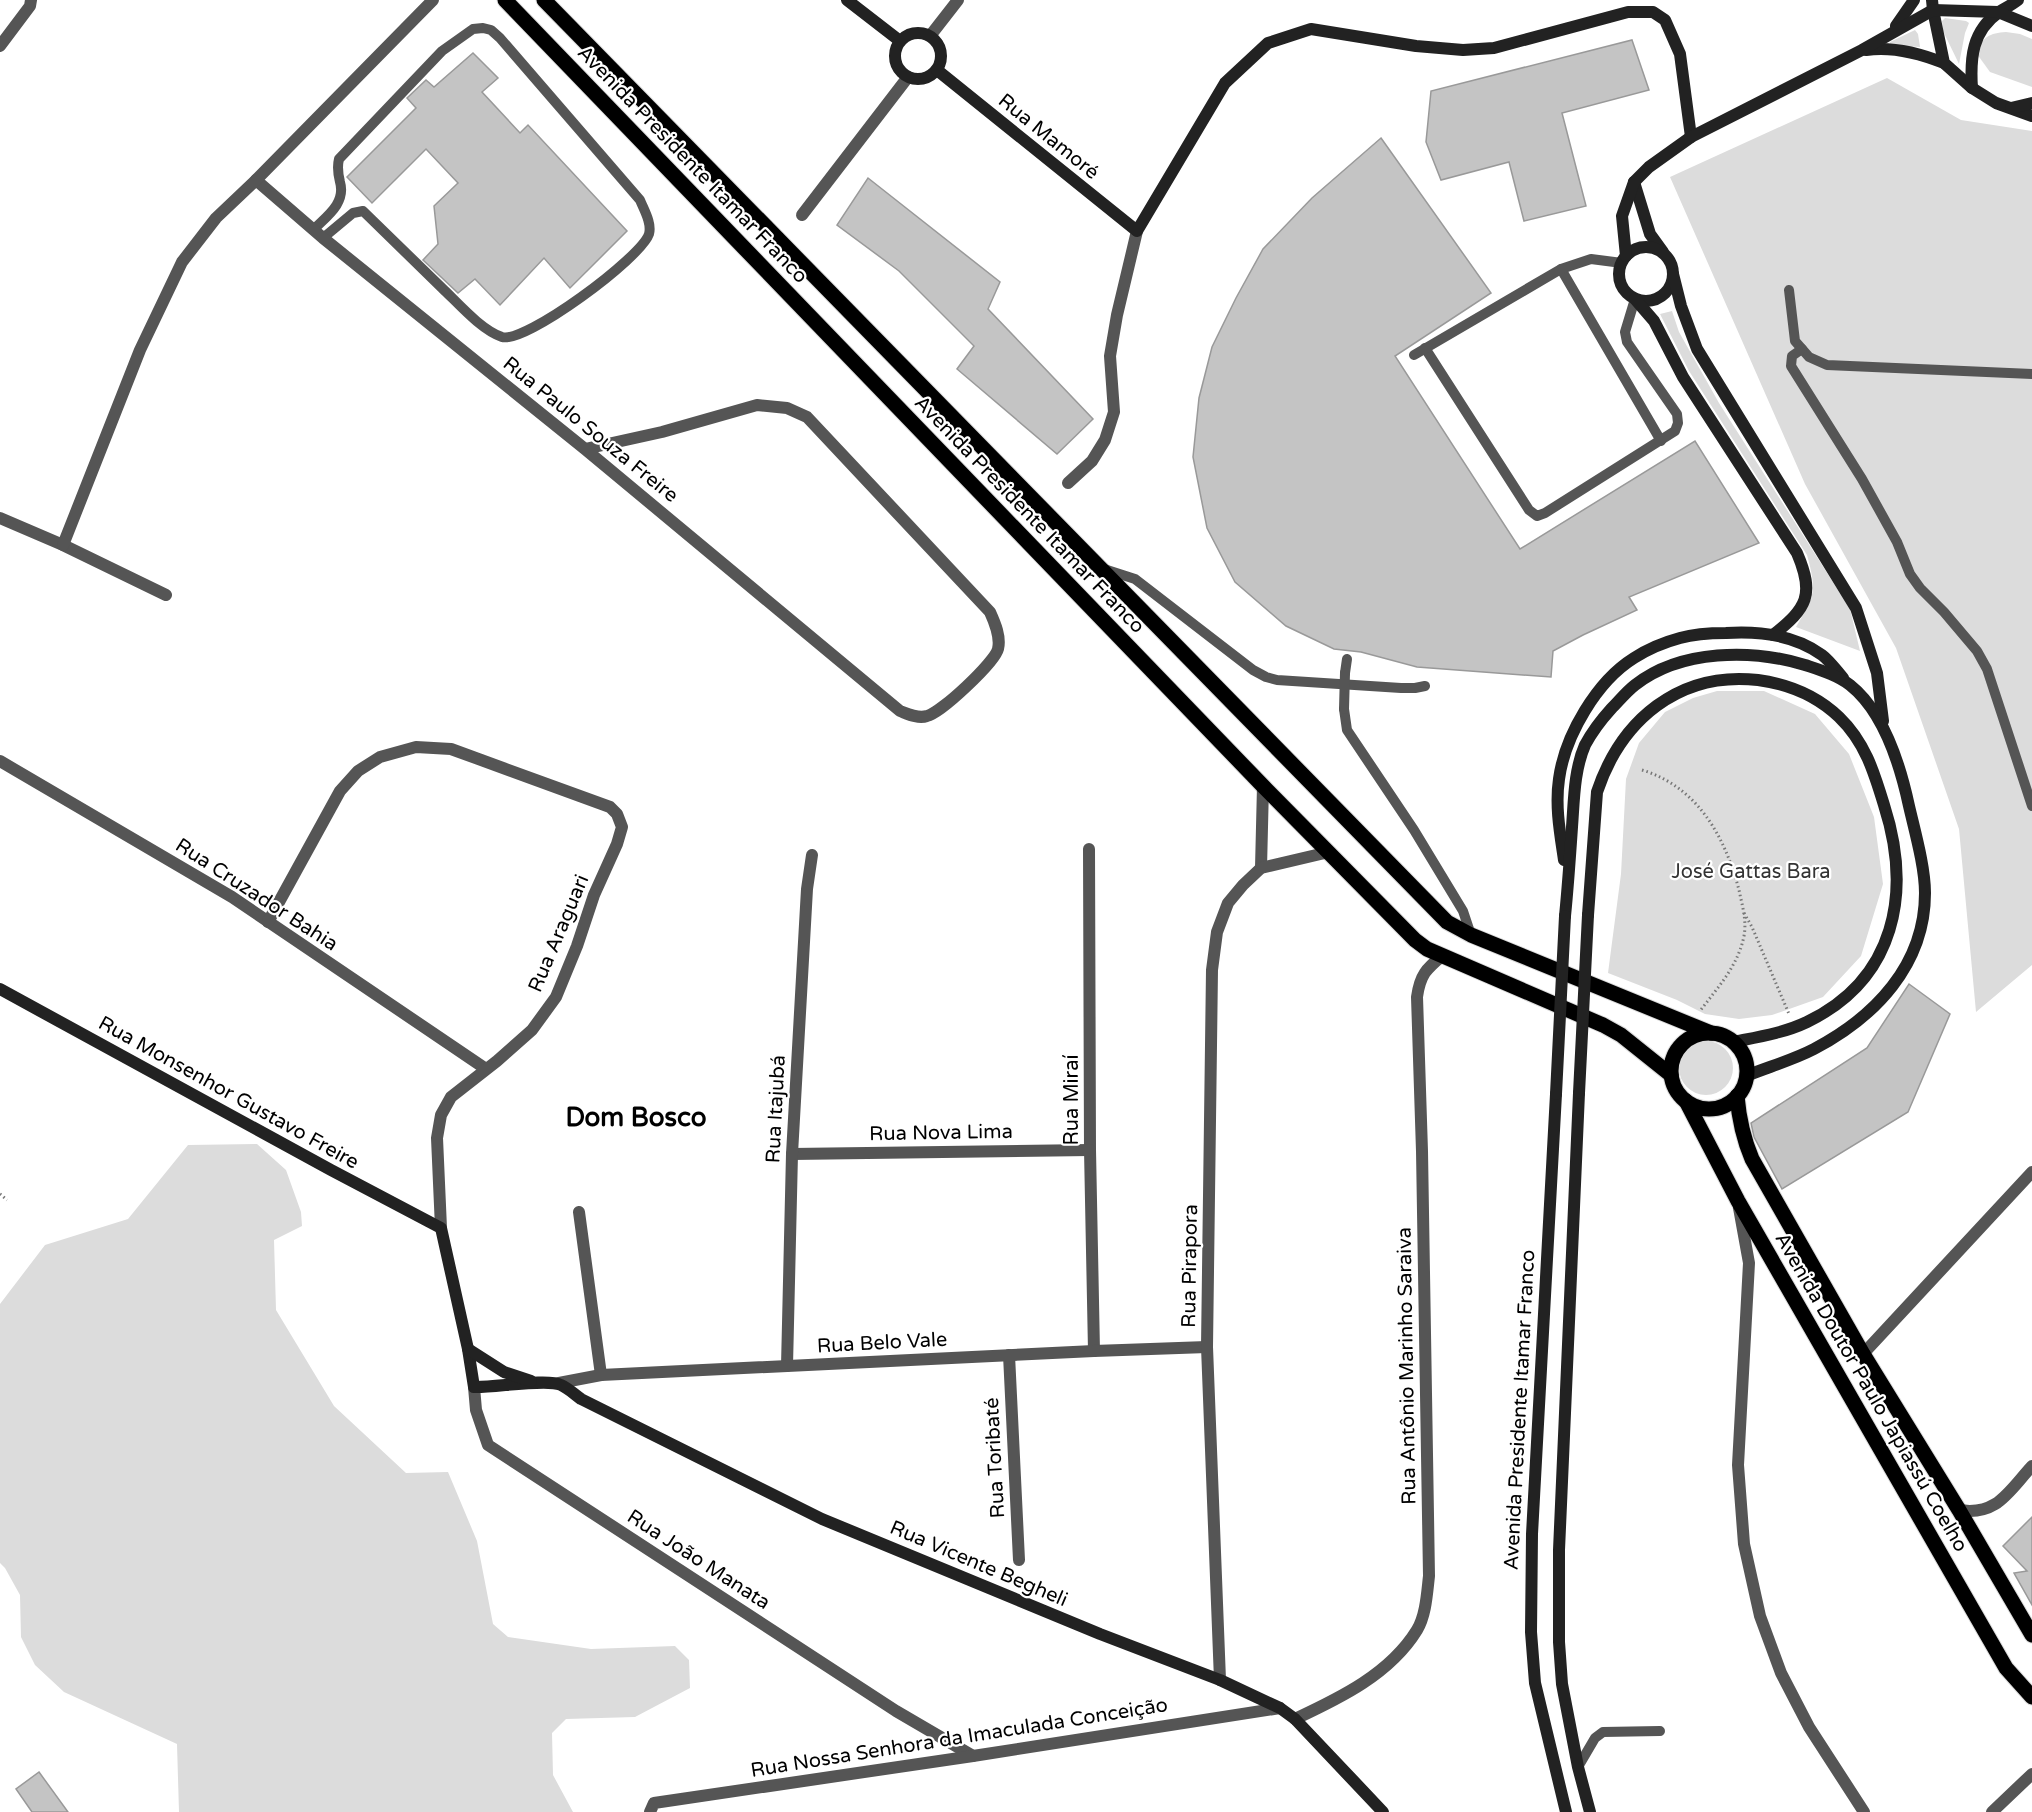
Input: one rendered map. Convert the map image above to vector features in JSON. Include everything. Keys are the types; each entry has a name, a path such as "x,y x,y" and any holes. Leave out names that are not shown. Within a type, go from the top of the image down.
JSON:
{"main road":[{"name":"Avenida Presidente Itamar Franco","path":"505,0 1263,786 1415,940 1427,949 1603,1025 1621,1035 1671,1075"},
{"name":"Avenida Presidente Itamar Franco","path":"544,0 1447,922 1470,935 1711,1033"},
{"path":"848,0 900,41"},
{"path":"1893,31 1914,0"},
{"path":"1986,0 1998,12"},
{"path":"1972,88 1971,65 1975,42 1981,30 1998,12 2019,0"},
{"path":"1933,5 1944,63"},
{"path":"1773,635 1799,611 1807,593 1806,573 1797,553 1683,377 1654,321 1623,288 1619,271 1624,259 1622,216 1634,182 1649,167 1691,137 1862,50 1933,5 1998,12 2032,26"},
{"path":"1137,231 1225,83 1268,43 1311,29 1416,46 1463,50 1494,48 1628,12 1653,12 1665,20 1680,54 1691,137"},
{"path":"910,34 930,36 940,49 941,59 937,70 927,78 914,79 898,70 895,52 900,41 910,34"},
{"path":"1862,50 1881,48 1906,51 1944,63 1972,88 1996,103 2032,116"},
{"name":"Rua Mamoré","path":"937,70 1137,231"},
{"path":"2009,108 2032,103"},
{"path":"1634,182 1650,234 1672,266 1681,306 1697,349 1856,608 1877,673 1884,728"},
{"path":"1624,259 1640,247 1648,247 1663,253"},
{"path":"1635,299 1653,300 1661,297 1668,290 1673,274"},
{"path":"1568,882 1557,814 1559,778 1566,749 1578,721 1595,696 1633,658 1682,637 1750,631 1791,639 1823,656 1848,684"},
{"name":"Avenida Presidente Itamar Franco","path":"1566,1812 1535,1683 1531,1632 1534,1499 1565,916 1575,784 1585,746 1600,721 1636,684 1681,662 1711,655 1763,655 1832,675 1848,684 1873,709 1884,728 1906,794 1918,845 1925,892 1921,930 1912,958 1899,979 1876,1004 1838,1035 1813,1050 1746,1076"},
{"path":"1590,1812 1578,1767 1562,1684 1559,1642 1559,1550 1579,1093 1597,792 1619,744 1646,715 1667,699 1703,682 1747,679 1771,682 1801,692 1824,705 1840,718 1862,744 1870,759 1887,813 1896,852 1897,891 1890,932 1878,960 1857,987 1833,1008 1806,1023 1778,1033 1733,1042"},
{"name":"Rua Monsenhor Gustavo Freire","path":"0,989 330,1170 441,1228"},
{"path":"1711,1033 1723,1035 1733,1042 1741,1052 1746,1064 1746,1076 1737,1096 1728,1103 1707,1109 1696,1107 1679,1094 1671,1075 1671,1064 1681,1045 1690,1038 1711,1033"},
{"name":"Avenida Doutor Paulo Japiassú Coelho","path":"1737,1096 1744,1142 1752,1159 1863,1354 1959,1510 2032,1635"},
{"name":"Avenida Doutor Paulo Japiassú Coelho","path":"1686,1101 1738,1201 2006,1668 2032,1697"},
{"name":"Rua Araguari","path":"441,1228 468,1349"},
{"path":"468,1349 504,1372 538,1383"},
{"name":"Rua João Manata","path":"468,1349 474,1387"},
{"path":"474,1387 559,1383"},
{"name":"Rua Vicente Begheli","path":"559,1383 591,1404 822,1519 1100,1634 1220,1680 1280,1708 1295,1719 1383,1812"}],"street":[{"path":"0,46 30,6 31,0"},
{"path":"63,544 140,350 182,262 216,218 433,0"},
{"path":"930,36 958,0"},
{"path":"802,214 908,77"},
{"name":"Rua Paulo Souza Freire","path":"256,180 900,711 915,716 927,716 942,709 989,664 998,650 998,631 990,612 807,417 787,408 757,405 662,432 585,449"},
{"path":"1068,483 1092,461 1105,440 1114,412 1110,356 1117,315 1137,231"},
{"path":"0,518 63,544 166,595"},
{"name":"Rua Araguari","path":"268,922 340,791 358,771 380,757 416,747 451,749 610,807 617,814 622,827 617,844 594,895 577,946 556,997 532,1030 451,1097 441,1115 436,1138 441,1228"},
{"name":"Rua Cruzador Bahia","path":"0,761 232,897 486,1070"},
{"path":"1263,786 1261,868 1329,852"},
{"name":"Rua Miraí","path":"1089,849 1090,1150 1094,1351"},
{"name":"Rua Itajubá","path":"787,1366 792,1154 807,889 812,855"},
{"name":"Rua Pirapora","path":"1220,1680 1207,1347 1212,970 1217,932 1227,903 1261,868"},
{"name":"Rua Antônio Marinho Saraiva","path":"1295,1719 1370,1678 1391,1662 1418,1628 1426,1603 1429,1564 1417,997 1419,983 1427,968 1443,956"},
{"name":"Rua Nova Lima","path":"792,1154 1090,1150"},
{"path":"1863,1354 2032,1172"},
{"path":"1738,1201 1749,1263 1738,1465 1744,1544 1760,1616 1781,1673 1809,1727 1864,1812"},
{"path":"579,1212 601,1375"},
{"name":"Rua Belo Vale","path":"559,1383 601,1375 1207,1347"},
{"name":"Rua Toribaté","path":"1009,1355 1019,1560"},
{"name":"Rua João Manata","path":"474,1387 476,1410 488,1445 896,1711 974,1756"},
{"path":"1959,1510 1973,1512 1994,1506 2032,1466"},
{"name":"Rua Nossa Senhora da Imaculada Conceição","path":"650,1812 654,1803 1280,1708"},
{"path":"1992,1812 2032,1774"}],"lane":[{"path":"483,28 491,30 500,38 640,200 650,222 649,235 637,252 607,278 559,312 522,334 504,338 489,331 460,305 363,211 353,213 319,234 340,202 339,159 442,51 473,29 483,28"},
{"path":"1414,355 1561,269 1591,259 1624,259"},
{"path":"1561,269 1661,441"},
{"path":"1789,290 1795,341 1809,357 1827,365 2032,374"},
{"path":"1425,348 1529,510 1536,516 1545,513 1675,432 1678,423 1677,414 1628,342 1625,332 1635,299"},
{"path":"1802,349 1792,356 1791,366 1862,479 1897,542 1910,574 1977,651 1987,669 2032,806"},
{"path":"1098,567 1135,579 1253,670 1266,677 1277,680 1401,688 1425,686"},
{"path":"1347,659 1344,710 1347,730 1414,830 1463,911 1470,935"},
{"path":"1578,1767 1595,1738 1603,1732 1660,1731"}],"path":[{"path":"1642,770 1657,774 1671,782 1707,817 1729,857 1744,913 1794,1027"},
{"path":"1690,1024 1734,966 1744,934 1744,913"},
{"path":"0,1194 7,1200"}],"green space":[{"path":"1945,18 1969,23 1959,64 1943,31 1942,21"},
{"path":"1915,30 1920,47 1890,45 1890,42"},
{"path":"2006,32 2032,39 2032,87 1990,72 1977,54 1987,37 1995,33"},
{"path":"1887,78 1961,120 2032,131 2032,965 1976,1012 1959,829 1896,648 1805,484 1670,177"},
{"path":"1672,311 1679,332 1719,403 1850,609 1860,651 1796,627 1812,593 1812,577 1807,555 1689,371 1660,314"},
{"name":"José Gattas Bara","path":"1717,691 1764,691 1815,714 1849,754 1874,817 1883,884 1861,956 1823,997 1772,1015 1739,1019 1705,1014 1677,1000 1608,973 1621,874 1626,779 1639,743 1665,712 1693,698"},
{"path":"1706,1041 1716,1043 1725,1049 1731,1058 1733,1068 1731,1078 1725,1087 1716,1093 1706,1095 1696,1093 1687,1087 1681,1078 1679,1068 1681,1058 1687,1049 1696,1043"},
{"path":"257,1144 286,1170 301,1212 302,1226 274,1240 276,1310 334,1406 406,1473 448,1472 477,1541 493,1624 508,1637 591,1649 675,1646 689,1660 690,1688 635,1717 566,1719 552,1733 553,1775 573,1812 179,1812 177,1744 64,1692 35,1665 21,1637 20,1595 0,1563 0,1304 45,1245 128,1219 188,1145"}],"building":[{"path":"1632,40 1649,90 1562,113 1586,206 1524,221 1509,162 1441,180 1426,142 1431,91"},
{"path":"473,53 498,78 482,92 520,133 528,125 627,231 570,288 544,258 500,305 475,279 458,293 423,260 438,244 434,206 458,183 426,149 372,203 347,177 416,108 407,98 426,80 434,87"},
{"path":"1381,138 1491,293 1395,356 1520,549 1695,441 1759,543 1629,597 1637,610 1553,651 1551,677 1417,667 1361,652 1334,649 1286,626 1235,582 1207,528 1193,457 1199,398 1212,347 1263,249 1312,198"},
{"path":"868,178 1000,282 988,309 1093,419 1057,454 957,369 974,346 899,271 837,225"},
{"path":"1909,984 1950,1014 1908,1112 1782,1189 1754,1137 1751,1123 1867,1048"},
{"path":"2032,1517 2032,1605 2014,1573 2027,1571 2003,1546"},
{"path":"39,1772 68,1812 32,1812 16,1789"}],"district":[{"name":"Dom Bosco","path":"636,1117"}]}
